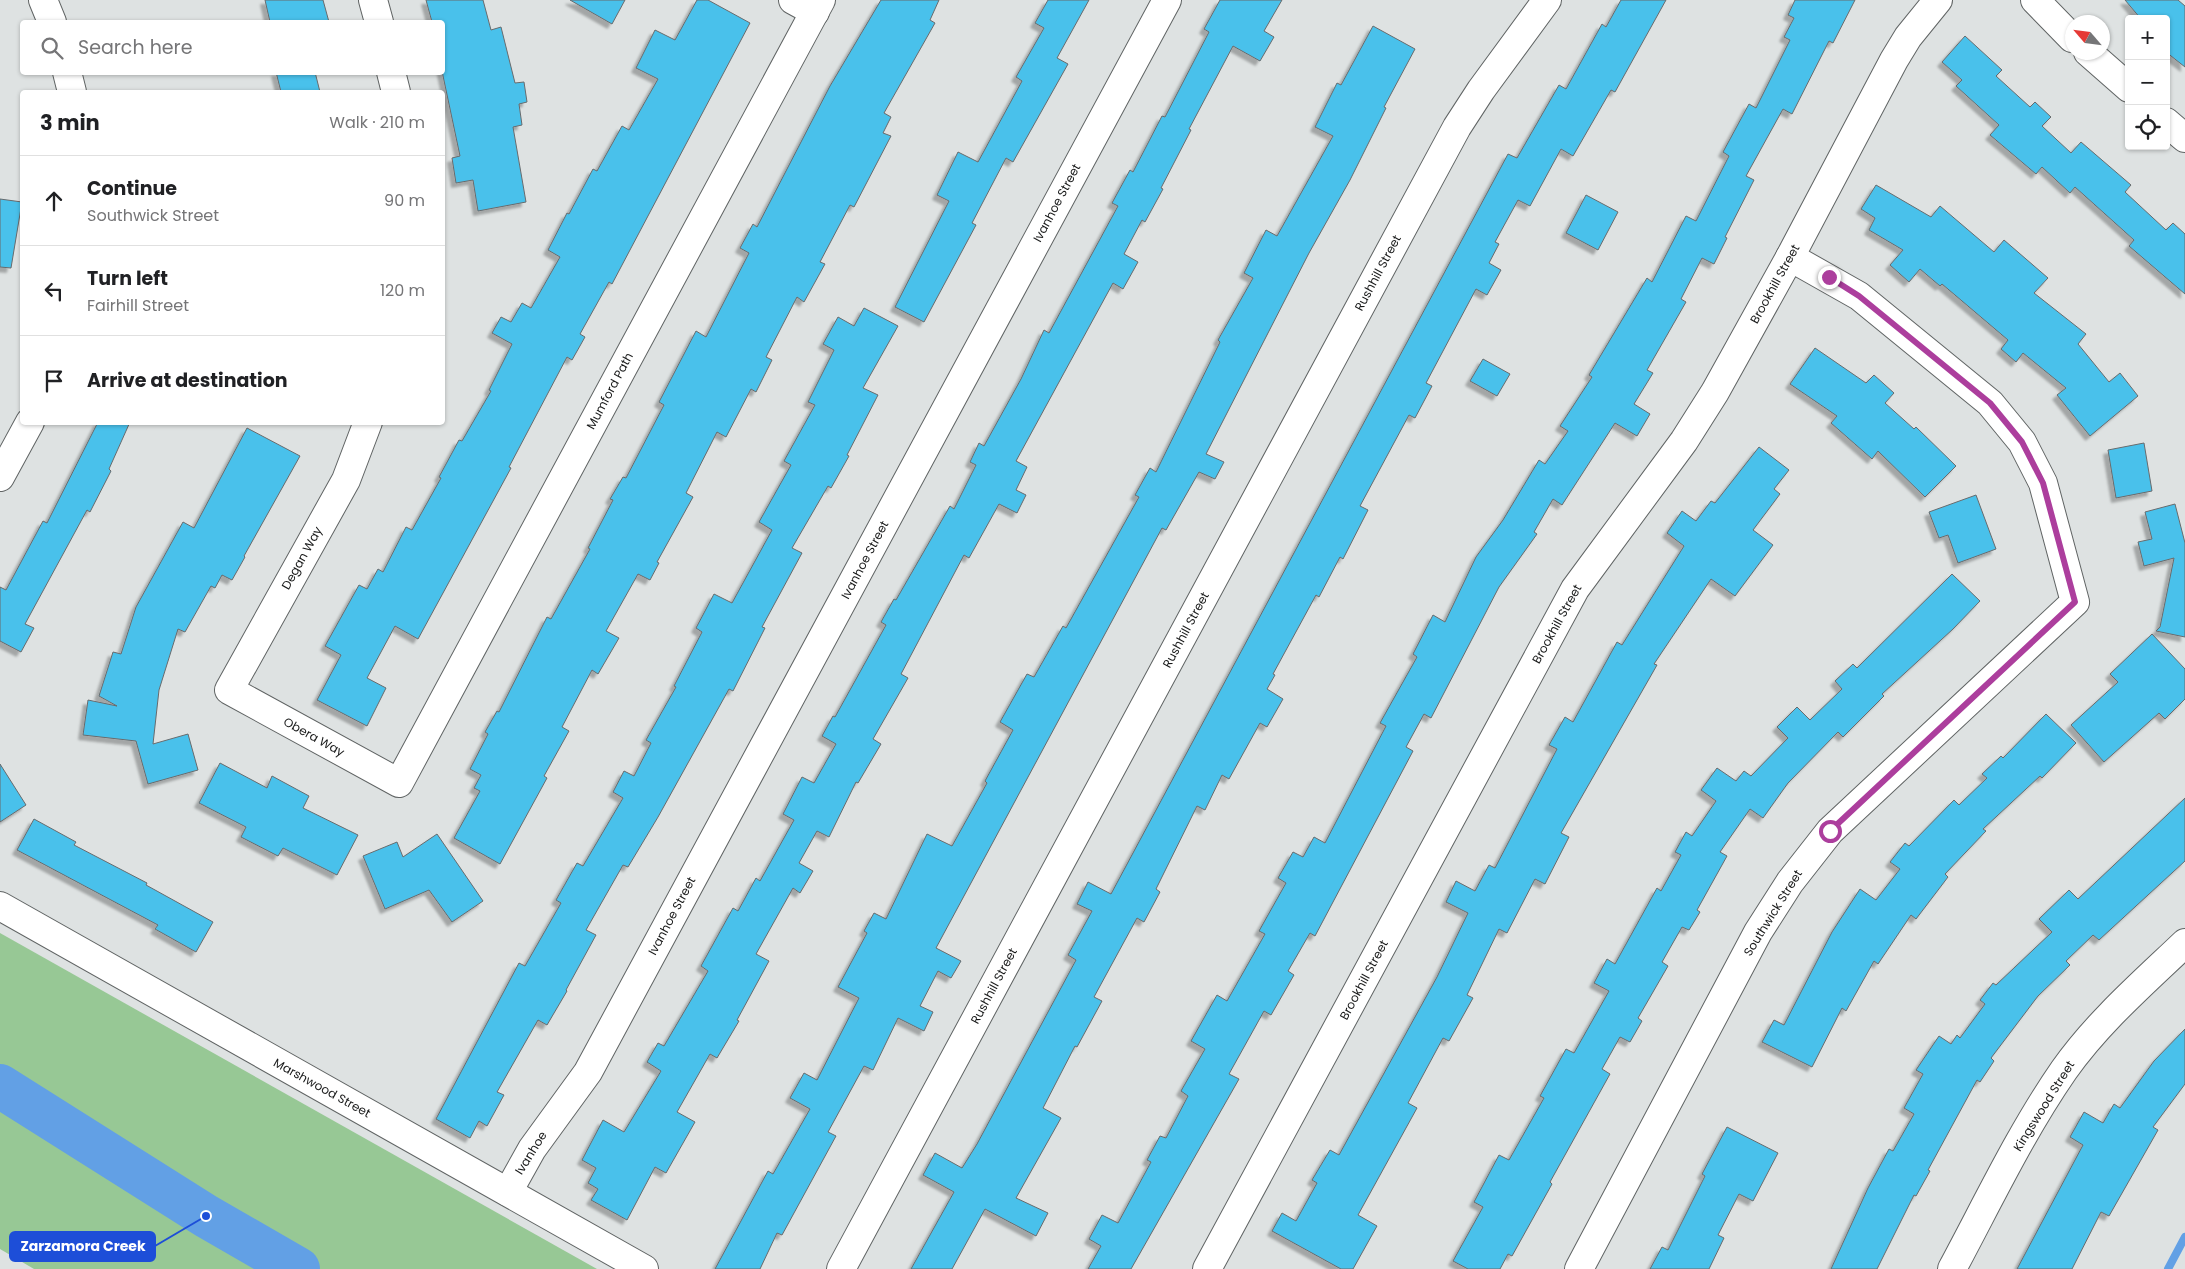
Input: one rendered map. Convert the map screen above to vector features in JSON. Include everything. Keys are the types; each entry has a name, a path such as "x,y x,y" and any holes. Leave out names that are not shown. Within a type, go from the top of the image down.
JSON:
{"street":[{"path":"43,0 51,20"},
{"path":"373,0 378,20"},
{"name":"Ivanhoe Street","path":"556,1116 588,1072 1167,0"},
{"name":"Rushhill Street","path":"841,1269 1457,127 1481,90 1547,0"},
{"name":"Brookhill Street","path":"1207,1269 1575,589 1684,440 1715,392 1790,257 1894,60 1908,38 1938,0"},
{"path":"2035,0 2065,31"},
{"name":"Mumford Path","path":"399,783 810,4"},
{"path":"2097,60 2125,84"},
{"path":"68,75 72,90"},
{"path":"392,75 396,90"},
{"path":"2170,125 2185,138"},
{"name":"Southwick Street","path":"1579,1269 1758,932 1790,882 1830,831 2075,602 2043,483 2022,442 2008,423 1990,403 1859,296 1790,257"},
{"path":"0,477 28,425"},
{"name":"Degan Way","path":"229,690 346,480 367,425"},
{"name":"Obera Way","path":"229,690 399,783"},
{"name":"Marshwood Street","path":"0,906 644,1269"},
{"name":"Kingswood Street","path":"1952,1269 2030,1124 2065,1069 2106,1018 2185,943"},
{"name":"Ivanhoe","path":"508,1192 532,1149 556,1116"}],"green space":[{"path":"0,933 597,1269 34,1269 0,1249"}],"building":[{"path":"265,0 323,0 328,20 270,20"},
{"path":"426,0 483,0 491,30 501,27 515,83 524,82 527,102 519,104 522,125 513,127 526,202 478,211 473,180 456,183 452,158 460,156 443,75 445,75 445,20 431,20"},
{"path":"570,0 625,0 612,24"},
{"path":"697,0 708,0 750,23 612,284 609,282 580,334 585,337 572,360 567,357 509,467 511,468 418,639 395,626 367,678 386,688 367,726 317,700 341,655 325,646 359,585 367,589 378,569 383,572 406,527 412,530 441,478 439,477 459,440 462,441 491,391 489,390 512,344 492,333 501,317 511,322 522,303 531,308 560,257 548,250 567,213 569,214 593,169 597,171 622,126 629,130 658,79 636,68 655,30 675,40"},
{"path":"881,0 939,0 930,20 935,23 884,113 891,117 883,133 891,136 854,207 850,205 820,262 825,264 804,302 797,297 766,357 772,360 756,392 751,389 726,437 717,432 686,493 693,497 657,562 659,563 650,580 638,574 606,631 619,638 598,674 592,670 562,727 569,731 544,776 547,778 500,864 454,838 480,791 474,788 481,775 470,769 488,734 485,732 497,711 499,712 547,617 551,619 590,549 588,548 613,500 610,499 623,477 626,478 664,405 659,402 696,331 706,337 749,253 740,248 753,224 757,227 830,86"},
{"path":"1048,0 1089,0 1057,58 1068,64 1013,162 1006,158 972,223 976,225 924,322 895,307 949,201 937,195 958,152 978,162 1022,81 1016,77 1044,28 1035,23"},
{"path":"1220,0 1282,0 1264,31 1274,37 1260,61 1233,46 1189,129 1191,130 1161,188 1163,189 1145,222 1142,220 1124,254 1138,262 1123,289 1113,283 1016,461 1027,467 1016,490 1026,495 1017,513 999,504 969,558 964,555 901,674 908,678 873,739 881,744 858,783 856,782 829,837 817,831 799,863 813,871 800,893 793,888 756,954 769,961 737,1020 739,1021 717,1058 710,1054 677,1112 695,1122 666,1173 655,1167 627,1220 591,1200 598,1189 588,1183 596,1168 582,1160 603,1120 624,1132 661,1071 647,1062 658,1043 664,1046 708,971 701,966 733,908 738,911 756,878 760,881 794,820 783,814 802,777 814,783 836,744 822,736 833,716 835,717 886,625 881,622 894,599 896,600 950,506 954,509 976,465 970,462 979,443 984,446 1021,379 1044,330 1049,333 1118,206 1112,203 1130,170 1133,172 1162,116 1165,117 1209,32 1204,29"},
{"path":"1621,0 1666,0 1615,92 1611,90 1573,156 1561,149 1530,206 1518,200 1495,242 1499,244 1489,263 1501,270 1487,295 1476,289 1426,383 1432,386 1415,418 1409,415 1360,506 1368,510 1343,559 1340,557 1319,597 1316,595 1273,674 1275,675 1267,689 1283,699 1267,727 1260,723 1229,779 1222,775 1205,810 1197,806 1156,889 1160,892 1144,922 1137,918 1094,997 1102,1001 1077,1047 1075,1046 1043,1108 1061,1118 1016,1198 1048,1213 1036,1236 985,1209 952,1269 911,1269 954,1192 923,1175 935,1153 962,1168 977,1144 1076,960 1068,955 1092,911 1077,904 1088,882 1111,894 1508,154 1517,158 1559,85 1566,89 1602,24 1606,27"},
{"path":"1795,0 1855,0 1833,43 1829,41 1792,114 1783,109 1746,176 1754,180 1725,237 1727,238 1714,264 1702,258 1681,299 1686,302 1647,370 1653,373 1634,404 1650,414 1637,436 1615,423 1562,505 1553,499 1534,532 1537,534 1499,587 1431,718 1424,714 1406,747 1413,751 1315,936 1310,933 1288,971 1294,975 1271,1015 1264,1011 1229,1074 1239,1079 1131,1269 1088,1269 1101,1246 1089,1239 1102,1215 1118,1223 1151,1162 1147,1160 1160,1136 1166,1138 1188,1096 1181,1091 1205,1049 1191,1041 1217,995 1227,1001 1265,934 1259,931 1286,883 1278,878 1293,852 1303,857 1314,837 1325,843 1386,726 1380,723 1417,657 1413,654 1433,615 1445,622 1476,557 1503,520 1539,460 1545,464 1568,431 1560,426 1592,377 1589,375 1647,278 1652,282 1686,216 1696,221 1729,156 1723,152 1749,104 1756,108 1790,40 1784,37 1794,18 1788,15"},
{"path":"2125,0 2178,0 2185,6 2185,67 2170,55 2170,15 2138,15"},
{"path":"1373,26 1415,49 1384,107 1386,108 1350,180 1309,253 1206,454 1224,462 1215,479 1199,472 1166,530 1162,528 936,948 961,961 951,978 938,971 920,1006 933,1012 924,1031 898,1018 873,1070 864,1066 828,1132 836,1136 782,1235 777,1233 760,1269 715,1269 768,1171 773,1174 810,1109 790,1098 804,1073 817,1080 859,998 838,987 867,933 864,931 874,913 886,919 927,834 952,846 987,783 985,781 1013,730 1000,722 1027,674 1034,677 1063,626 1066,628 1139,497 1135,495 1150,468 1156,472 1220,342 1218,340 1253,278 1244,273 1266,230 1277,236 1333,136 1315,127 1337,83 1341,85"},
{"path":"1965,36 2002,70 1996,76 2030,107 2035,102 2051,117 2042,126 2071,153 2081,142 2131,185 2125,192 2166,230 2173,223 2185,234 2185,294 2129,246 2134,240 2075,187 2070,193 2042,167 2036,174 1990,135 1999,125 1956,86 1962,80 1942,62"},
{"path":"277,75 316,75 320,90 280,90"},
{"path":"1876,185 1931,217 1940,206 1994,252 2004,240 2048,278 2034,293 2086,334 2078,344 2109,382 2120,373 2138,396 2090,436 2057,395 2066,388 2023,353 2016,362 2001,349 2008,340 1942,284 1940,286 1920,269 1909,282 1890,265 1903,250 1869,230 1875,218 1861,209"},
{"path":"1586,195 1618,212 1598,250 1566,233"},
{"path":"0,199 20,202 20,214 11,268 0,267"},
{"path":"864,308 898,326 863,388 878,395 847,455 849,456 831,488 828,486 792,548 802,553 762,627 765,628 733,691 729,689 658,817 628,867 623,865 586,930 596,935 547,1025 538,1020 497,1092 504,1095 487,1126 479,1121 470,1138 436,1119 519,963 525,966 561,903 556,900 577,863 583,866 623,798 613,792 624,771 634,776 651,743 646,740 676,687 674,686 702,632 696,628 714,594 732,603 772,530 759,522 791,465 784,461 815,405 808,402 834,350 823,344 838,317 854,326"},
{"path":"1815,348 1866,383 1874,375 1894,393 1885,403 1914,429 1916,427 1956,466 1925,497 1878,451 1872,459 1831,423 1837,416 1790,384"},
{"path":"1483,359 1510,374 1497,396 1470,381"},
{"path":"96,425 129,425 109,469 111,471 90,512 87,510 25,624 34,628 21,652 0,641 0,587 6,590 43,521 47,523"},
{"path":"247,428 300,456 232,580 222,575 215,588 211,586 185,632 178,629 159,690 153,744 188,734 198,770 148,784 136,741 83,735 88,700 117,706 99,696 113,652 121,654 136,607 183,522 194,528"},
{"path":"2144,443 2152,491 2116,498 2108,450"},
{"path":"1759,447 1789,470 1774,489 1780,494 1753,530 1773,545 1735,596 1711,579 1654,664 1657,665 1561,833 1569,837 1545,884 1535,879 1507,933 1499,929 1467,995 1473,998 1449,1041 1443,1038 1408,1103 1417,1108 1358,1215 1377,1226 1353,1269 1341,1269 1272,1231 1282,1213 1296,1221 1317,1183 1312,1180 1330,1150 1339,1155 1437,977 1468,913 1446,902 1456,881 1475,891 1489,865 1495,868 1557,749 1549,745 1565,717 1573,722 1617,642 1622,645 1684,546 1667,533 1682,511 1696,521 1711,501 1715,503"},
{"path":"1976,495 1996,549 1958,563 1948,535 1939,538 1929,512"},
{"path":"2175,504 2185,543 2185,637 2156,631 2160,627 2174,558 2144,566 2138,542 2152,539 2145,512"},
{"path":"1952,574 1980,601 1953,629 1882,694 1884,696 1843,737 1838,732 1788,783 1763,818 1750,809 1720,852 1727,856 1697,910 1700,912 1689,930 1682,927 1662,962 1668,966 1638,1018 1642,1021 1630,1042 1620,1037 1602,1069 1610,1074 1550,1182 1552,1184 1512,1256 1508,1254 1500,1269 1468,1269 1453,1261 1483,1207 1474,1202 1499,1155 1509,1160 1544,1098 1540,1096 1566,1049 1574,1053 1609,991 1594,983 1607,959 1615,964 1657,888 1661,891 1681,855 1675,852 1686,832 1692,836 1716,801 1701,790 1717,768 1736,781 1744,771 1751,776 1788,738 1777,727 1797,707 1810,720 1842,689 1835,681 1853,664 1857,668"},
{"path":"2152,634 2185,669 2185,699 2165,719 2159,713 2104,762 2071,725 2118,682 2110,674"},
{"path":"2046,714 2076,743 2042,778 2040,776 1983,829 1986,831 1945,874 1948,877 1916,919 1911,915 1878,964 1874,961 1846,1011 1842,1008 1812,1067 1762,1042 1774,1020 1784,1025 1832,932 1860,889 1876,900 1900,869 1890,862 1905,843 1909,846 1954,800 1959,805 1987,778 1982,774 2001,756 2003,758"},
{"path":"220,763 267,788 272,776 309,796 303,808 358,835 337,875 283,848 278,856 241,837 246,827 199,803"},
{"path":"0,764 26,805 0,822"},
{"path":"2185,798 2185,861 2099,940 2093,935 2066,961 2070,965 2038,996 1991,1058 1994,1061 1980,1082 1977,1080 1928,1170 1930,1171 1916,1196 1914,1195 1877,1269 1831,1269 1868,1188 1889,1149 1893,1151 1914,1114 1904,1108 1923,1074 1916,1070 1939,1036 1951,1044 1957,1035 1960,1038 1985,1004 1980,1000 1993,983 1996,985 2052,932 2039,919 2069,890 2078,899"},
{"path":"34,819 76,842 74,845 147,883 146,885 213,922 196,952 155,929 158,925 17,850"},
{"path":"437,834 483,901 452,922 429,890 385,909 363,856 397,842 403,857"},
{"path":"2185,1029 2185,1084 2153,1127 2158,1130 2109,1216 2101,1212 2072,1269 2017,1269 2083,1145 2070,1137 2084,1112 2103,1123 2114,1104 2120,1108 2154,1061"},
{"path":"1727,1127 1778,1153 1753,1201 1739,1194 1718,1235 1724,1238 1709,1269 1650,1269 1662,1247 1668,1250 1705,1176 1702,1174"}],"waterway":[{"path":"0,1086 206,1216 298,1269"},
{"path":"2168,1269 2185,1237"}],"place":[{"name":"Zarzamora Creek","path":"206,1216"}],"route":[{"path":"1829,277 1859,296 1990,403 2008,423 2022,442 2043,483 2075,602 1830,831"}]}
